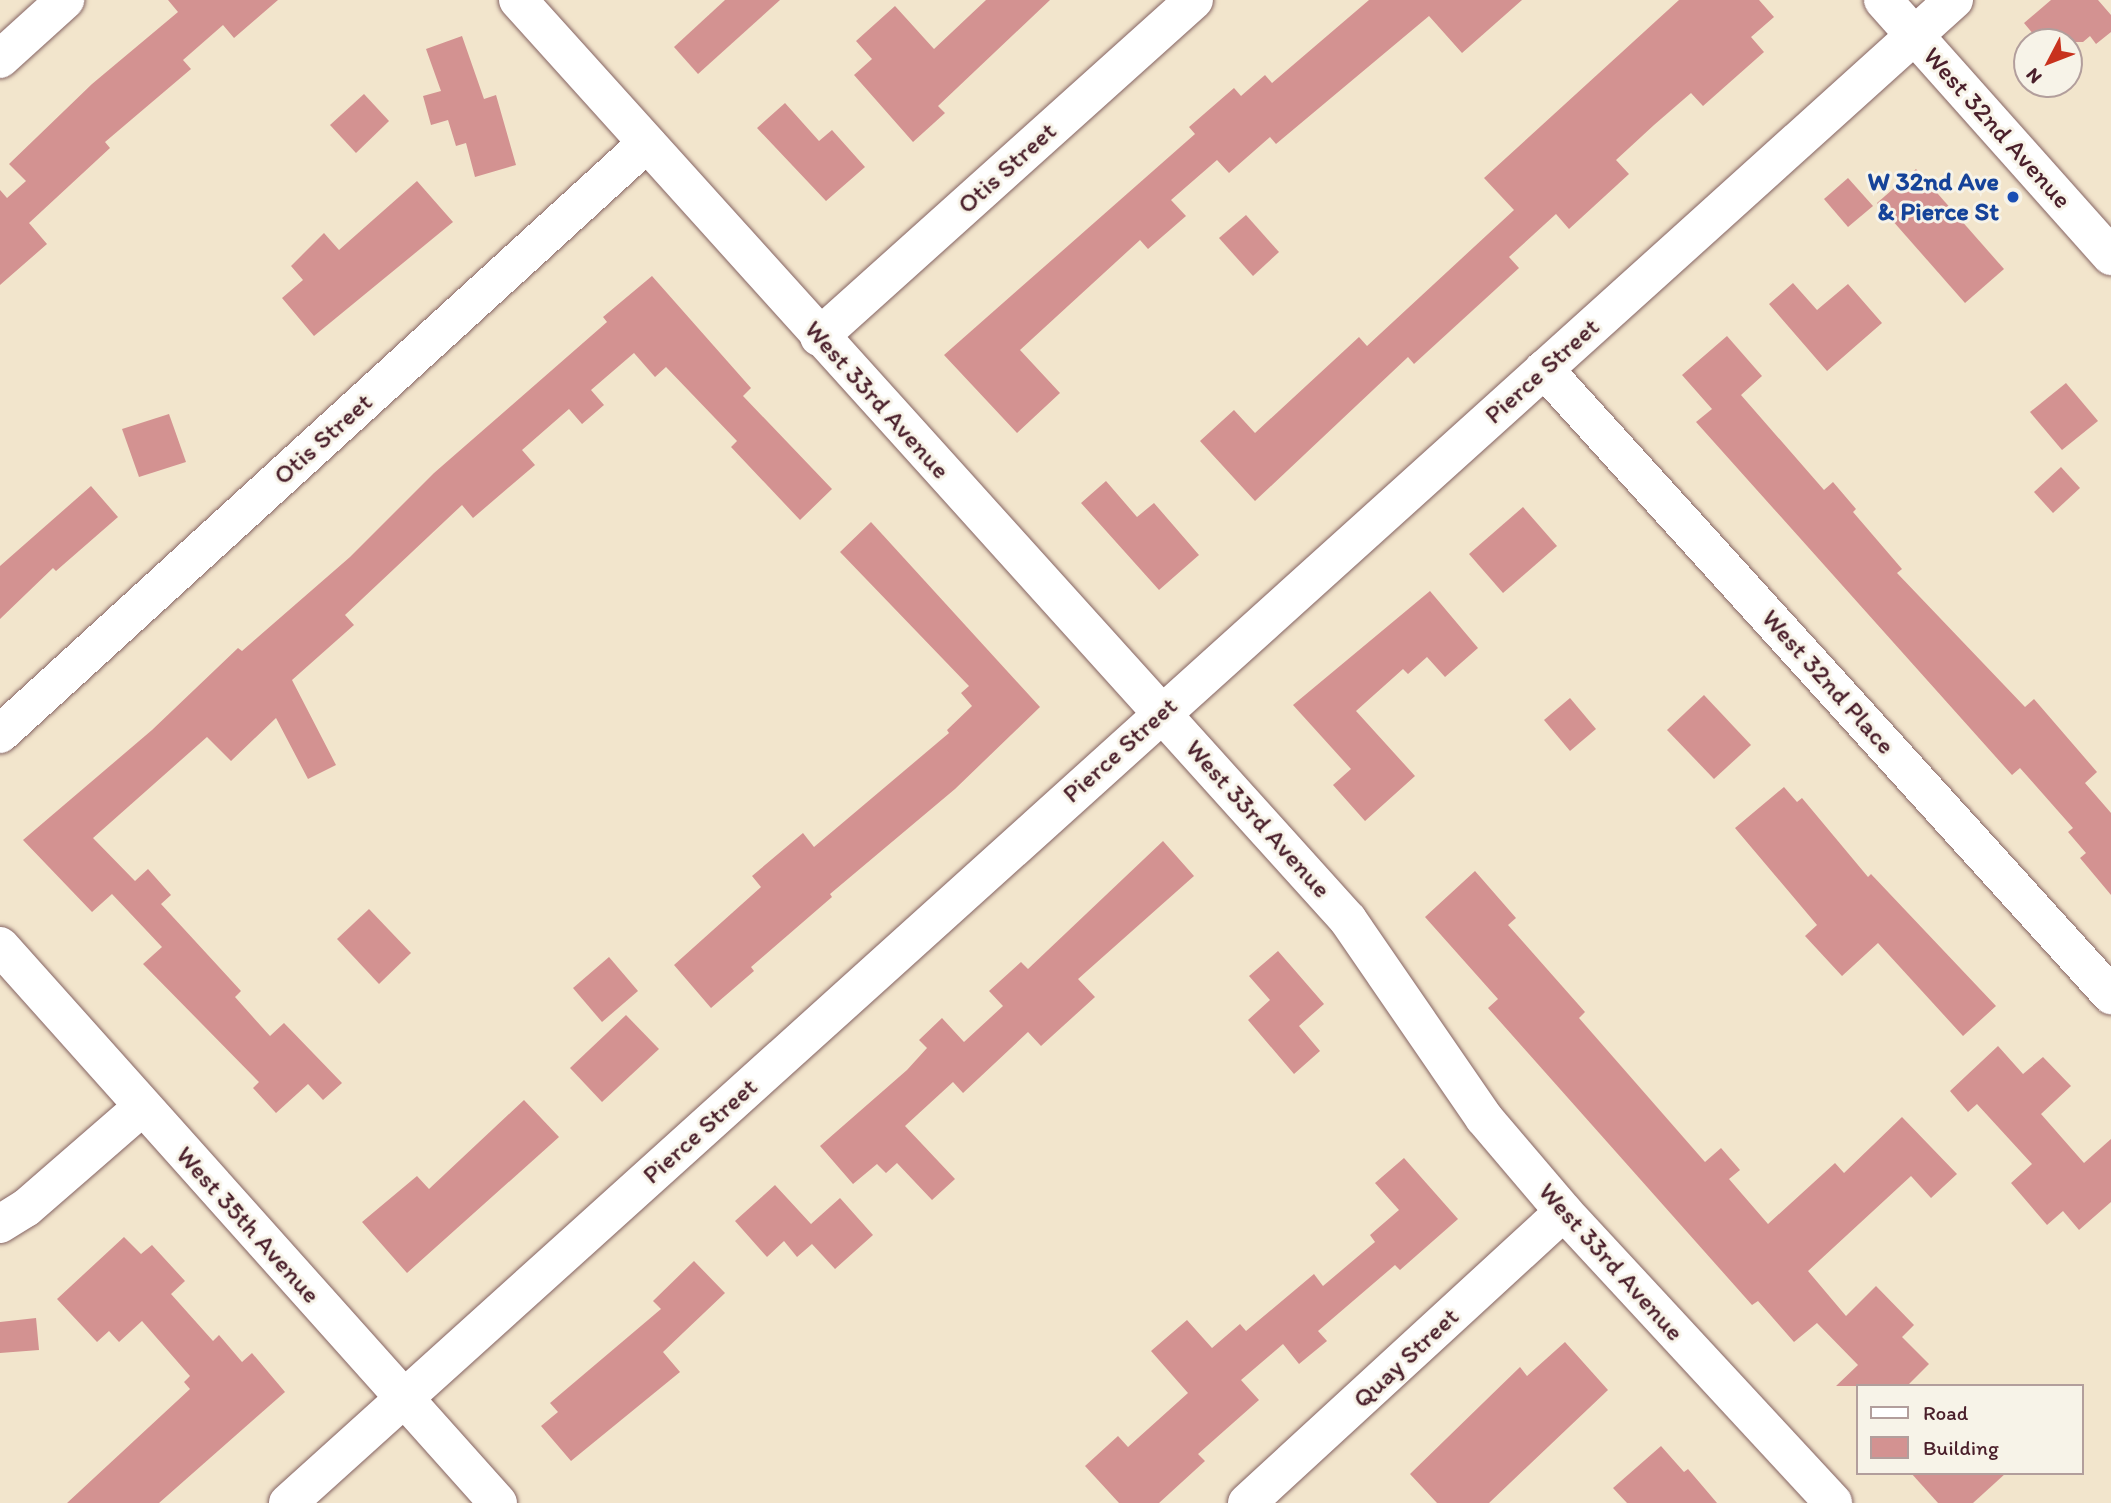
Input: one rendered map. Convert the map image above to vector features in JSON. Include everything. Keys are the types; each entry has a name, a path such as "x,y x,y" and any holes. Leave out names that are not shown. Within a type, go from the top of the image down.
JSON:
{"street":[{"path":"0,59 65,0"},
{"name":"West 33rd Avenue","path":"518,0 1348,920 1483,1118 1564,1212 1833,1503"},
{"name":"Otis Street","path":"820,337 1194,0"},
{"name":"West 32nd Avenue","path":"1883,0 2111,256"},
{"name":"Pierce Street","path":"288,1503 1162,711 1954,0"},
{"name":"Otis Street","path":"0,734 647,144"},
{"name":"West 32nd Place","path":"1544,369 2111,995"},
{"name":"West 35th Avenue","path":"0,946 498,1503"},
{"path":"0,1224 26,1208 142,1107"},
{"name":"Quay Street","path":"1247,1503 1564,1212"}],"building":[{"path":"168,0 278,0 234,38 223,25 183,60 191,69 105,142 110,148 29,223 47,244 0,285 0,190 7,198 26,181 9,164 92,84 178,12"},
{"path":"725,0 780,0 698,74 674,47"},
{"path":"986,0 1050,0 938,106 945,113 913,142 854,75 872,59 856,41 895,6 934,49"},
{"path":"1369,0 1522,0 1462,53 1429,16 1276,144 1270,137 1229,173 1217,160 1171,200 1186,216 1148,249 1140,240 1020,350 1060,393 1017,433 944,355 1195,134 1189,127 1234,88 1241,96 1265,75 1272,83"},
{"path":"1679,0 1759,0 1774,17 1751,37 1764,52 1703,106 1691,93 1654,125 1616,160 1629,174 1569,229 1556,214 1509,257 1519,268 1414,364 1408,357 1255,501 1200,441 1234,410 1255,433 1359,337 1367,346 1514,210 1484,178"},
{"path":"2051,0 2098,0 2111,15 2111,32 2096,44 2090,36 2083,42 2083,28 2028,28 2024,23"},
{"path":"462,36 484,99 496,95 516,165 475,177 466,143 456,146 448,120 431,125 423,96 441,91 426,49"},
{"path":"364,94 389,121 356,153 330,125"},
{"path":"785,103 819,141 832,130 865,167 826,201 757,128"},
{"path":"1916,169 2004,269 1965,303 1877,203"},
{"path":"1848,178 1873,206 1848,227 1824,199"},
{"path":"417,181 453,222 314,336 282,298 303,280 291,266 324,233 339,250"},
{"path":"1246,215 1279,252 1253,276 1219,238"},
{"path":"652,276 751,388 743,396 832,489 800,520 731,447 737,441 666,367 655,377 634,353 591,390 604,405 582,424 569,409 522,450 535,465 473,518 462,505 345,615 354,625 292,680 336,765 308,779 276,718 231,761 207,737 93,838 135,881 148,869 171,895 161,904 241,991 235,997 270,1036 284,1023 342,1083 323,1100 308,1084 276,1113 253,1088 259,1082 143,964 162,947 112,894 92,912 23,840 152,730 238,648 242,651 350,557 434,473 607,322 603,317"},
{"path":"1793,283 1817,310 1848,284 1882,323 1827,371 1769,304"},
{"path":"1727,336 1762,376 1741,395 1824,490 1833,482 1856,509 1853,512 1902,569 1897,573 2025,707 2034,699 2097,772 2085,783 2111,813 2111,895 2080,858 2086,853 2068,832 2073,828 2020,768 2012,775 1696,422 1712,409 1682,375"},
{"path":"2066,383 2098,421 2062,450 2030,412"},
{"path":"169,414 186,462 139,477 122,429"},
{"path":"2061,467 2080,488 2053,513 2034,492"},
{"path":"1106,481 1137,517 1154,503 1199,555 1159,590 1081,503"},
{"path":"91,486 118,517 56,571 53,568 0,619 0,566"},
{"path":"1523,507 1557,546 1503,593 1469,554"},
{"path":"871,522 1040,707 955,789 830,894 832,897 751,967 754,971 711,1008 674,965 761,887 752,876 803,833 814,847 949,733 947,730 972,706 961,693 969,686 840,552"},
{"path":"1430,591 1478,648 1445,677 1427,657 1408,674 1403,669 1356,711 1415,776 1365,821 1333,785 1351,769 1293,705"},
{"path":"1704,695 1751,745 1714,779 1667,730"},
{"path":"1570,698 1596,729 1570,751 1544,720"},
{"path":"1784,787 1797,802 1802,798 1868,877 1871,874 1996,1006 1963,1036 1878,943 1842,976 1805,936 1817,925 1735,828"},
{"path":"1163,841 1194,876 1078,979 1095,997 1041,1046 1028,1032 963,1093 953,1082 905,1126 955,1179 932,1200 897,1163 886,1173 877,1164 853,1184 820,1146 907,1070 927,1048 919,1040 942,1018 964,1042 1003,1006 989,991 1021,962 1028,969"},
{"path":"1475,871 1516,918 1508,925 1585,1012 1579,1018 1705,1162 1721,1148 1740,1170 1729,1179 1768,1224 1835,1163 1844,1173 1902,1117 1957,1174 1931,1198 1911,1176 1808,1271 1846,1316 1876,1286 1914,1325 1902,1337 1929,1364 1909,1384 1836,1386 1858,1365 1817,1323 1794,1342 1758,1301 1752,1305 1488,1008 1498,999 1425,917"},
{"path":"369,909 411,953 379,984 337,939"},
{"path":"1278,951 1324,1004 1299,1026 1320,1051 1294,1074 1248,1020 1270,1000 1249,976"},
{"path":"609,957 638,991 602,1022 573,988"},
{"path":"626,1015 659,1049 602,1102 570,1068"},
{"path":"1998,1046 2023,1074 2043,1057 2071,1086 2041,1114 2084,1163 2111,1139 2111,1202 2079,1230 2063,1211 2047,1225 2011,1183 2032,1164 1977,1104 1968,1112 1950,1091"},
{"path":"524,1100 559,1137 407,1273 362,1222 417,1176 429,1189"},
{"path":"1404,1158 1458,1219 1400,1270 1395,1265 1318,1331 1327,1341 1299,1364 1283,1344 1241,1380 1259,1400 1198,1454 1205,1461 1159,1503 1119,1503 1085,1466 1118,1436 1128,1447 1188,1393 1151,1351 1187,1320 1212,1348 1240,1324 1246,1331 1314,1274 1323,1286 1375,1242 1370,1235 1399,1210 1375,1183"},
{"path":"775,1185 811,1224 840,1198 873,1235 835,1269 812,1244 797,1257 784,1241 767,1257 735,1221"},
{"path":"124,1237 141,1254 152,1245 185,1281 171,1294 213,1341 219,1335 242,1362 252,1353 285,1392 159,1503 67,1503 190,1389 184,1382 190,1376 142,1321 119,1342 109,1331 97,1342 57,1299"},
{"path":"694,1261 725,1293 663,1352 680,1372 571,1461 541,1426 558,1412 550,1403 661,1309 653,1301"},
{"path":"36,1318 39,1350 0,1353 0,1322"},
{"path":"1565,1342 1608,1390 1489,1503 1437,1503 1410,1474 1520,1367 1527,1376"},
{"path":"1661,1446 1684,1472 1688,1469 1717,1503 1627,1503 1613,1488"},
{"path":"1913,1475 2004,1475 1973,1503 1938,1503"}],"place":[{"name":"W 32nd Ave & Pierce St","path":"2013,197"}]}
